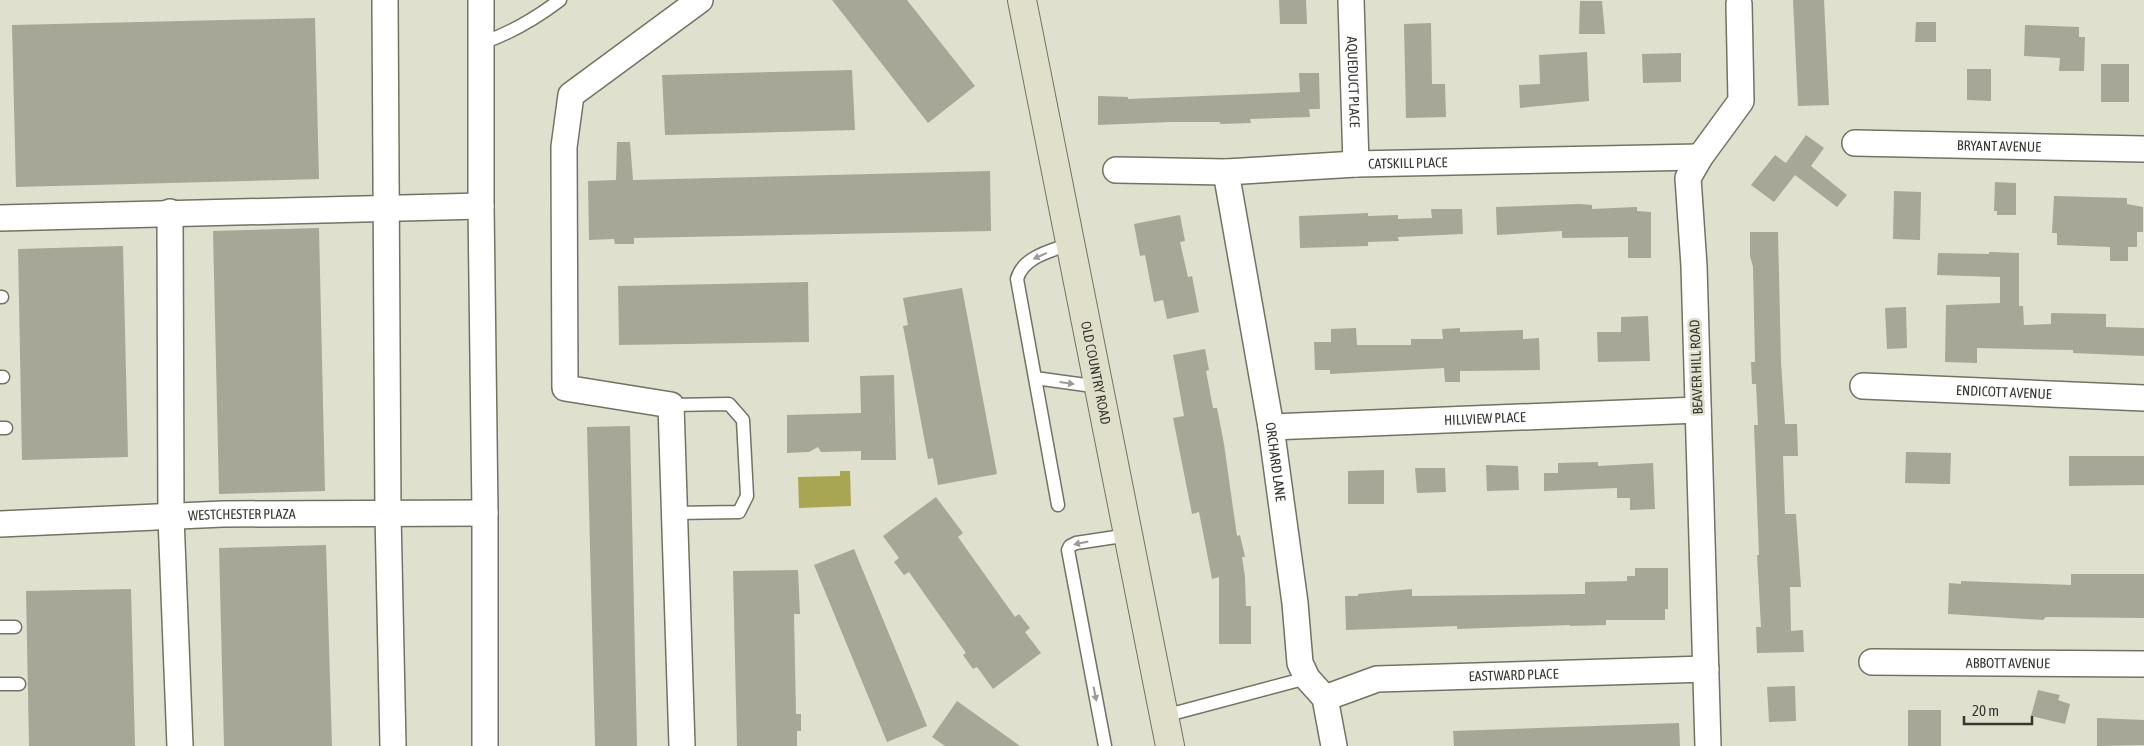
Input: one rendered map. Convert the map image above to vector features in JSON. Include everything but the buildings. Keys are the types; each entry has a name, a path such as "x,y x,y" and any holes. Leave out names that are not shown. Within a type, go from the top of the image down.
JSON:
{"street":[{"path":"385,0 388,514 393,746"},
{"path":"481,0 481,206 486,514 484,746"},
{"path":"682,746 672,405 565,388 564,147 571,95 700,0"},
{"name":"OLD COUNTRY ROAD","path":"1022,0 1072,242 1170,746"},
{"name":"AQUEDUCT PLACE","path":"1351,0 1356,164"},
{"name":"BEAVER HILL ROAD","path":"1708,746 1694,266 1688,178 1700,157 1741,101 1739,4"},
{"name":"BRYANT AVENUE","path":"1854,143 2144,149"},
{"name":"CATSKILL PLACE","path":"1116,170 1226,172 1356,164 1700,157"},
{"name":"ORCHARD LANE","path":"1226,172 1271,427 1295,604 1300,663 1307,678 1325,698"},
{"path":"0,218 170,212 481,206"},
{"path":"170,212 171,517 180,746"},
{"name":"ENDICOTT AVENUE","path":"1863,386 2144,398"},
{"name":"HILLVIEW PLACE","path":"1271,427 1698,410"},
{"name":"WESTCHESTER PLAZA","path":"0,524 222,514 486,514"},
{"name":"ABBOTT AVENUE","path":"1872,662 2144,664"},
{"name":"EASTWARD PLACE","path":"1325,698 1377,678 1706,669"},
{"path":"1325,698 1334,746"}],"lane":[{"path":"482,43 510,33 537,18 560,0"},
{"path":"1058,504 1017,279 1022,267 1028,261 1072,242"},
{"path":"1035,378 1100,387"},
{"path":"672,405 729,404 743,420 746,496 739,512 675,513"},
{"path":"1105,746 1068,554 1070,546 1076,543 1128,535"},
{"path":"0,627 15,627"},
{"path":"1164,716 1307,678"},
{"path":"0,684 19,684"}],"shaded area":[{"path":"840,471 850,471 851,506 799,508 798,477 840,476"}]}
